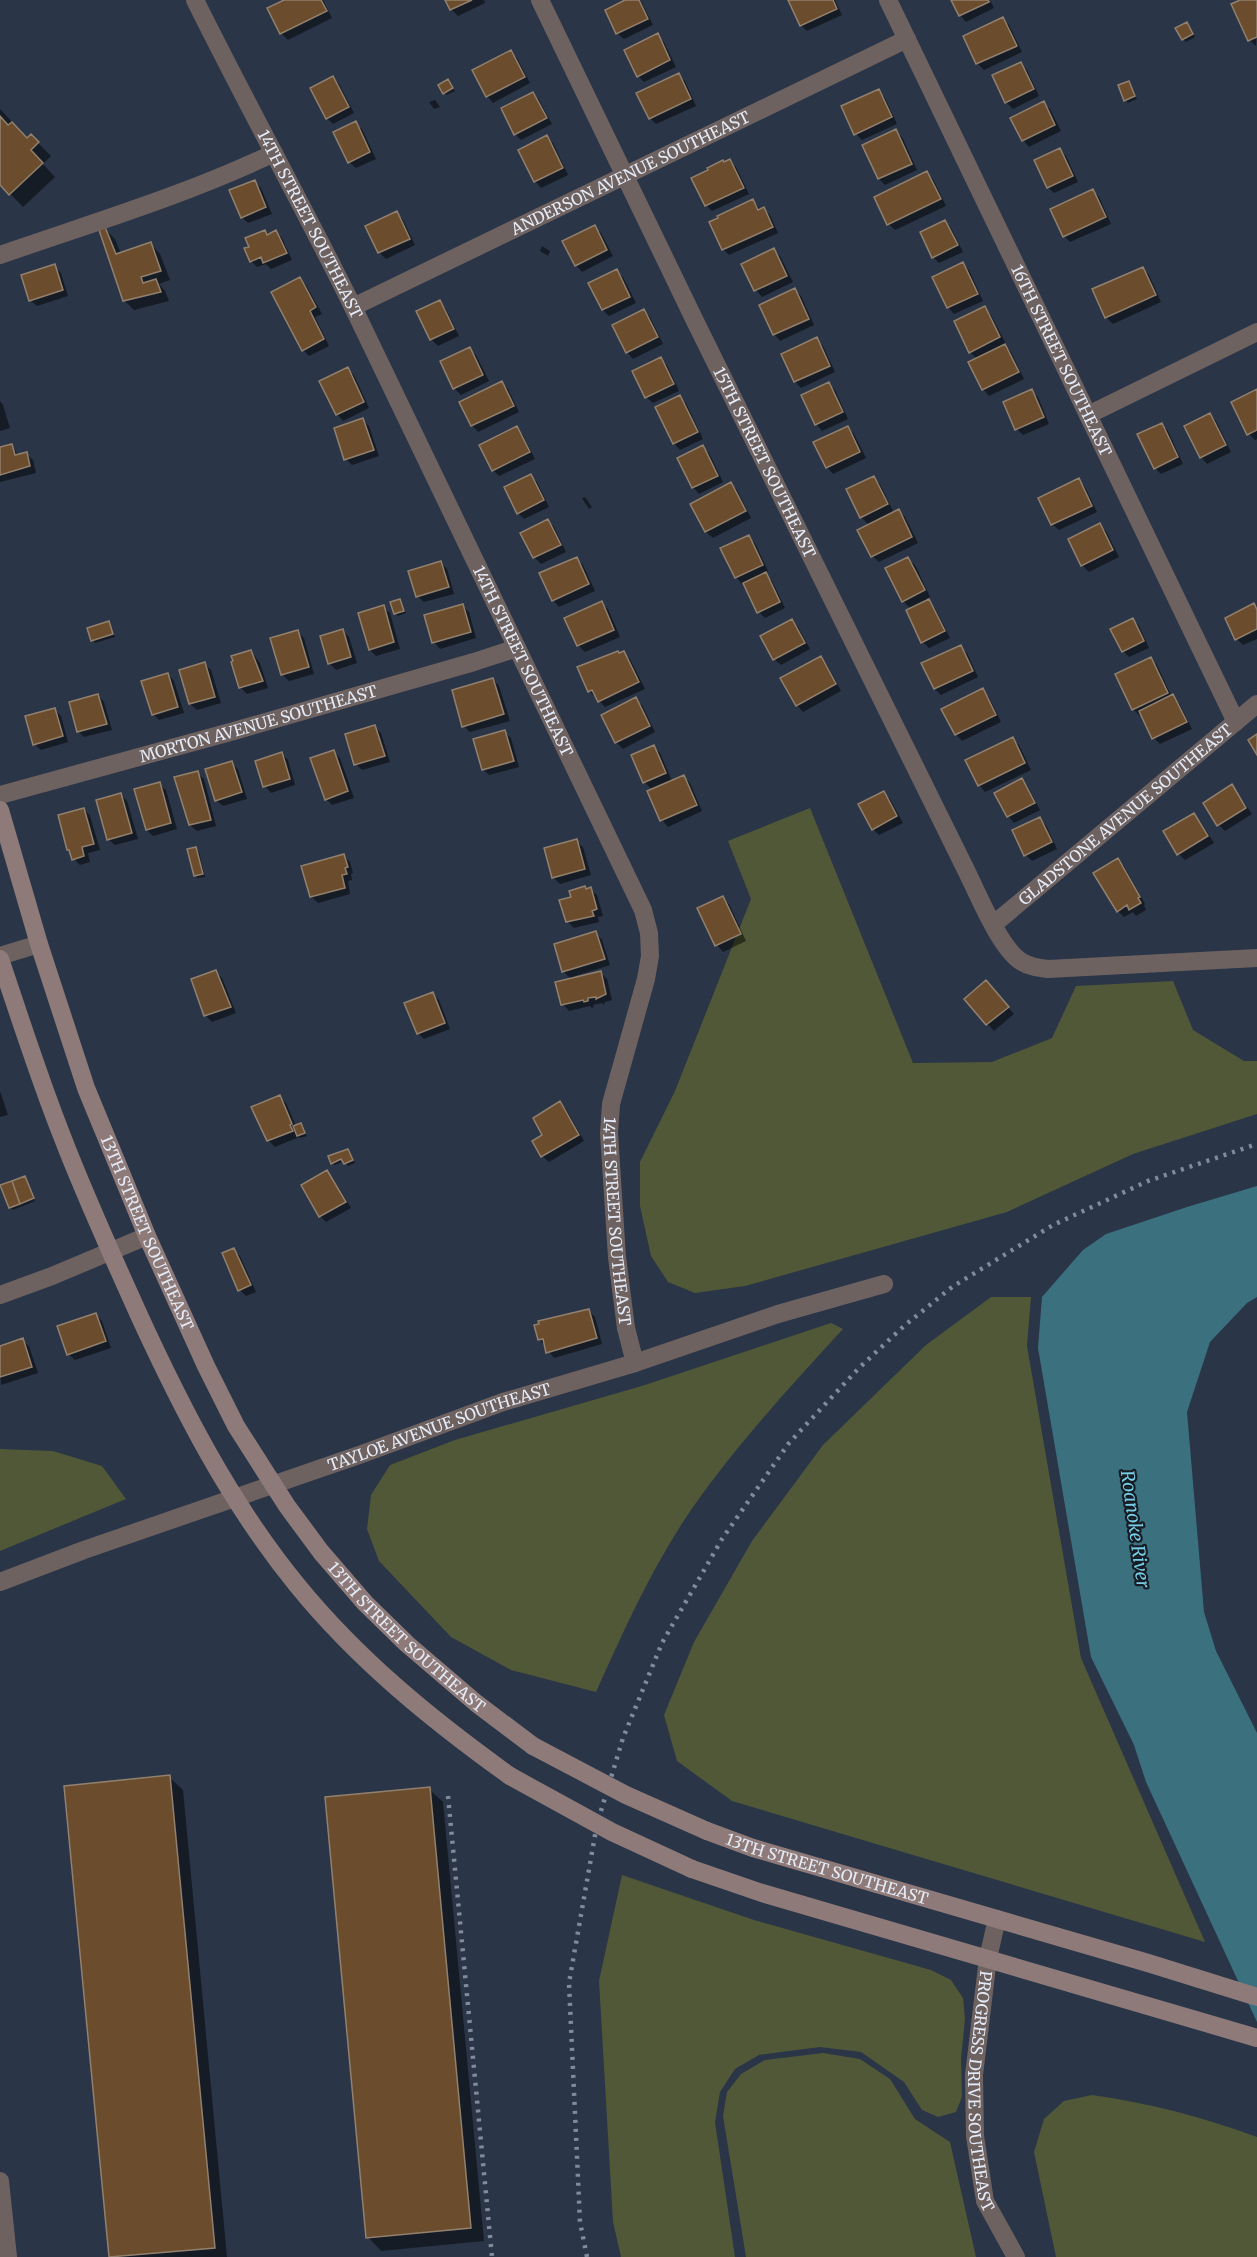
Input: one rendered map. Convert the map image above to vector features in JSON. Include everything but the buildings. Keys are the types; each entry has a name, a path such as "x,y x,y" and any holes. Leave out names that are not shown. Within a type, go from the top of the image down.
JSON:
{"main road":[{"name":"13TH STREET SOUTHEAST","path":"0,810 39,944 86,1088 147,1236 231,1416 273,1485 321,1552 365,1603 407,1644 476,1703 533,1746 626,1795 707,1831 753,1848 1257,1997"},
{"path":"0,957 62,1138 110,1252 192,1424 234,1498 296,1585 339,1633 396,1689 450,1733 510,1776 612,1832 692,1869 762,1893 1257,2038"}],"street":[{"name":"14TH STREET SOUTHEAST","path":"195,0 353,307 643,910 650,956 646,979 611,1104 609,1133 618,1257 626,1328 635,1363"},
{"name":"15TH STREET SOUTHEAST","path":"540,0 695,321 1008,950 1020,961 1032,967 1048,969 1257,958"},
{"name":"16TH STREET SOUTHEAST","path":"888,0 1236,722"},
{"name":"ANDERSON AVENUE SOUTHEAST","path":"353,307 907,39"},
{"path":"0,255 164,199 274,153"},
{"path":"1088,415 1257,332"},
{"name":"MORTON AVENUE SOUTHEAST","path":"0,795 348,698 517,648"},
{"name":"GLADSTONE AVENUE SOUTHEAST","path":"994,924 1257,704"},
{"path":"0,957 39,944"},
{"path":"0,1296 147,1236"},
{"name":"TAYLOE AVENUE SOUTHEAST","path":"0,1582 503,1402 635,1363 778,1314 884,1284"},
{"name":"PROGRESS DRIVE SOUTHEAST","path":"997,1919 988,1958 974,2075 975,2136 985,2201 1016,2257"},
{"path":"0,2181 8,2257"}],"green space":[{"path":"810,808 913,1063 992,1062 1052,1038 1076,986 1173,981 1193,1030 1244,1061 1257,1061 1257,1114 1133,1154 1007,1212 745,1286 695,1293 668,1282 651,1256 640,1206 640,1162 675,1091 751,899 728,841"},
{"path":"991,1297 1031,1297 1027,1346 1081,1658 1205,1942 732,1801 677,1761 664,1715 694,1642 752,1541 823,1445 926,1345"},
{"path":"831,1323 843,1329 745,1439 691,1510 639,1599 596,1692 511,1670 451,1637 379,1561 367,1529 371,1495 390,1465 455,1440 645,1385"},
{"path":"0,1449 53,1451 102,1466 126,1499 0,1551"},
{"path":"622,1875 754,1920 931,1970 951,1980 963,1998 965,2019 961,2059 962,2097 956,2112 938,2117 922,2110 904,2082 861,2052 820,2047 759,2055 735,2069 720,2092 715,2122 735,2257 621,2257 613,2222 599,1981"},
{"path":"823,2053 860,2059 890,2079 915,2119 950,2142 976,2257 746,2257 723,2116 727,2092 741,2074 765,2060"},
{"path":"1092,2095 1176,2112 1257,2137 1257,2257 1056,2257 1034,2152 1044,2119 1064,2101"}],"water":[{"name":"Roanoke River","path":"1257,1186 1257,1297 1247,1303 1210,1342 1187,1412 1204,1612 1216,1651 1257,1733 1257,2022 1146,1782 1134,1745 1091,1657 1038,1348 1042,1297 1083,1250 1106,1234"}],"railway":[{"path":"587,2257 580,2222 569,1983 597,1824 623,1738 662,1643 722,1539 789,1443 858,1369 904,1326 952,1287 1053,1225 1148,1181 1257,1144"},
{"path":"448,1796 492,2257"}]}
